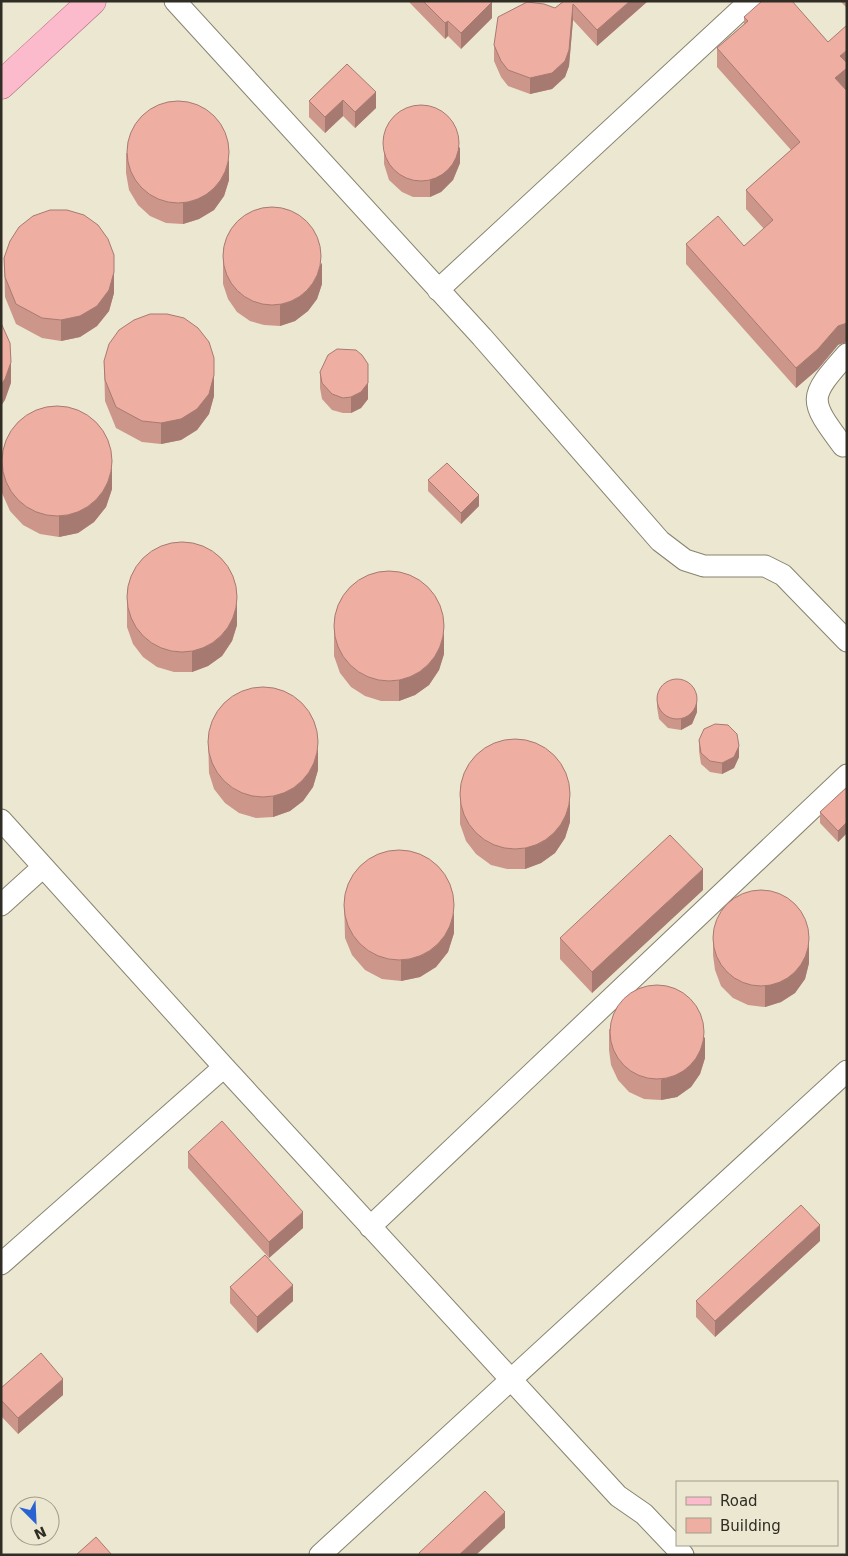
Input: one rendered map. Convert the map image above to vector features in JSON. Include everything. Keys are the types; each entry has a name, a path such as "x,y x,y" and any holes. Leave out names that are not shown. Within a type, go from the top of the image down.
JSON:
{"main road":[{"path":"1,85 92,1"}],"street":[{"path":"175,1 438,290 660,541 685,560 704,566 764,566 783,575 847,641"},
{"path":"438,290 750,1"},
{"path":"846,446 818,411 816,402 821,383 847,354"},
{"path":"370,1227 847,775"},
{"path":"1,820 510,1380 618,1496 644,1514 683,1555"},
{"path":"1,905 43,867"},
{"path":"1,1264 224,1067"},
{"path":"320,1555 847,1071"}],"building":[{"path":"423,1 492,2 461,33 448,21 445,23"},
{"path":"564,1 630,1 597,30 573,4 569,50 565,61 552,73 530,78 508,70 501,61 494,45 498,17 527,2 544,4 555,8"},
{"path":"762,1 792,1 828,42 847,25 847,50 840,56 847,63 847,68 835,78 847,91 847,323 838,326 818,349 796,368 686,244 718,216 744,246 773,220 746,190 800,142 717,48 748,21 744,17"},
{"path":"347,64 376,92 355,112 343,100 325,117 309,101"},
{"path":"178,101 198,105 214,116 225,132 229,152 225,172 214,188 198,199 178,203 158,199 142,188 131,172 127,152 131,132 142,116 158,105"},
{"path":"421,105 435,108 448,116 456,129 459,143 456,157 448,170 435,178 421,181 407,178 394,170 386,157 383,143 386,129 394,116 407,108"},
{"path":"262,207 282,207 291,210 307,221 318,237 321,246 321,266 318,275 307,291 291,302 282,305 262,305 245,297 231,283 223,266 223,246 231,229 245,215"},
{"path":"50,210 67,210 84,215 98,225 108,239 114,255 114,272 109,290 97,306 80,316 61,320 42,318 16,304 5,277 4,258 10,241 19,227 33,216"},
{"path":"150,314 167,314 184,318 198,328 209,342 214,358 214,375 209,394 197,409 181,419 161,423 142,421 116,407 105,380 104,361 109,344 119,330 134,320"},
{"path":"1,323 10,343 11,362 1,385"},
{"path":"337,349 356,350 368,364 368,383 361,392 351,397 343,398 332,394 322,383 320,372 328,355"},
{"path":"57,406 78,410 96,422 108,440 112,461 108,482 96,500 78,512 57,516 36,512 18,500 6,482 2,461 6,440 18,422 36,410"},
{"path":"447,463 479,495 461,513 428,480"},
{"path":"182,542 203,546 221,558 233,576 237,597 233,618 221,636 203,648 182,652 161,648 143,636 131,618 127,597 131,576 143,558 161,546"},
{"path":"389,571 410,575 428,587 440,605 444,626 440,647 428,665 410,677 389,681 368,677 350,665 338,647 334,626 338,605 350,587 368,575"},
{"path":"677,679 691,685 697,699 691,713 677,719 663,713 657,699 663,685"},
{"path":"263,687 284,691 302,703 314,721 318,742 314,763 302,781 284,793 263,797 242,793 224,781 212,763 208,742 212,721 224,703 242,691"},
{"path":"715,724 728,725 737,734 739,746 734,757 722,763 710,761 701,753 699,740 704,729"},
{"path":"515,739 536,743 554,755 566,773 570,794 566,815 554,833 536,845 515,849 494,845 476,833 464,815 460,794 464,773 476,755 494,743"},
{"path":"847,787 847,822 838,831 820,812"},
{"path":"670,835 703,869 592,972 560,938"},
{"path":"399,850 420,854 438,866 450,884 454,905 450,926 438,944 420,956 399,960 378,956 360,944 348,926 344,905 348,884 360,866 378,854"},
{"path":"761,890 779,894 795,904 805,920 809,938 805,956 795,972 779,982 761,986 743,982 727,972 717,956 713,938 717,920 727,904 743,894"},
{"path":"657,985 675,988 690,999 701,1014 704,1032 701,1050 690,1065 675,1076 657,1079 639,1076 624,1065 613,1050 610,1032 613,1014 624,999 639,988"},
{"path":"222,1121 303,1212 269,1242 188,1152"},
{"path":"801,1205 820,1225 715,1321 696,1301"},
{"path":"265,1255 293,1285 257,1317 230,1287"},
{"path":"41,1353 63,1379 18,1418 1,1400 1,1388"},
{"path":"485,1491 505,1512 459,1555 420,1555 419,1553"},
{"path":"96,1537 112,1555 76,1555"}]}
